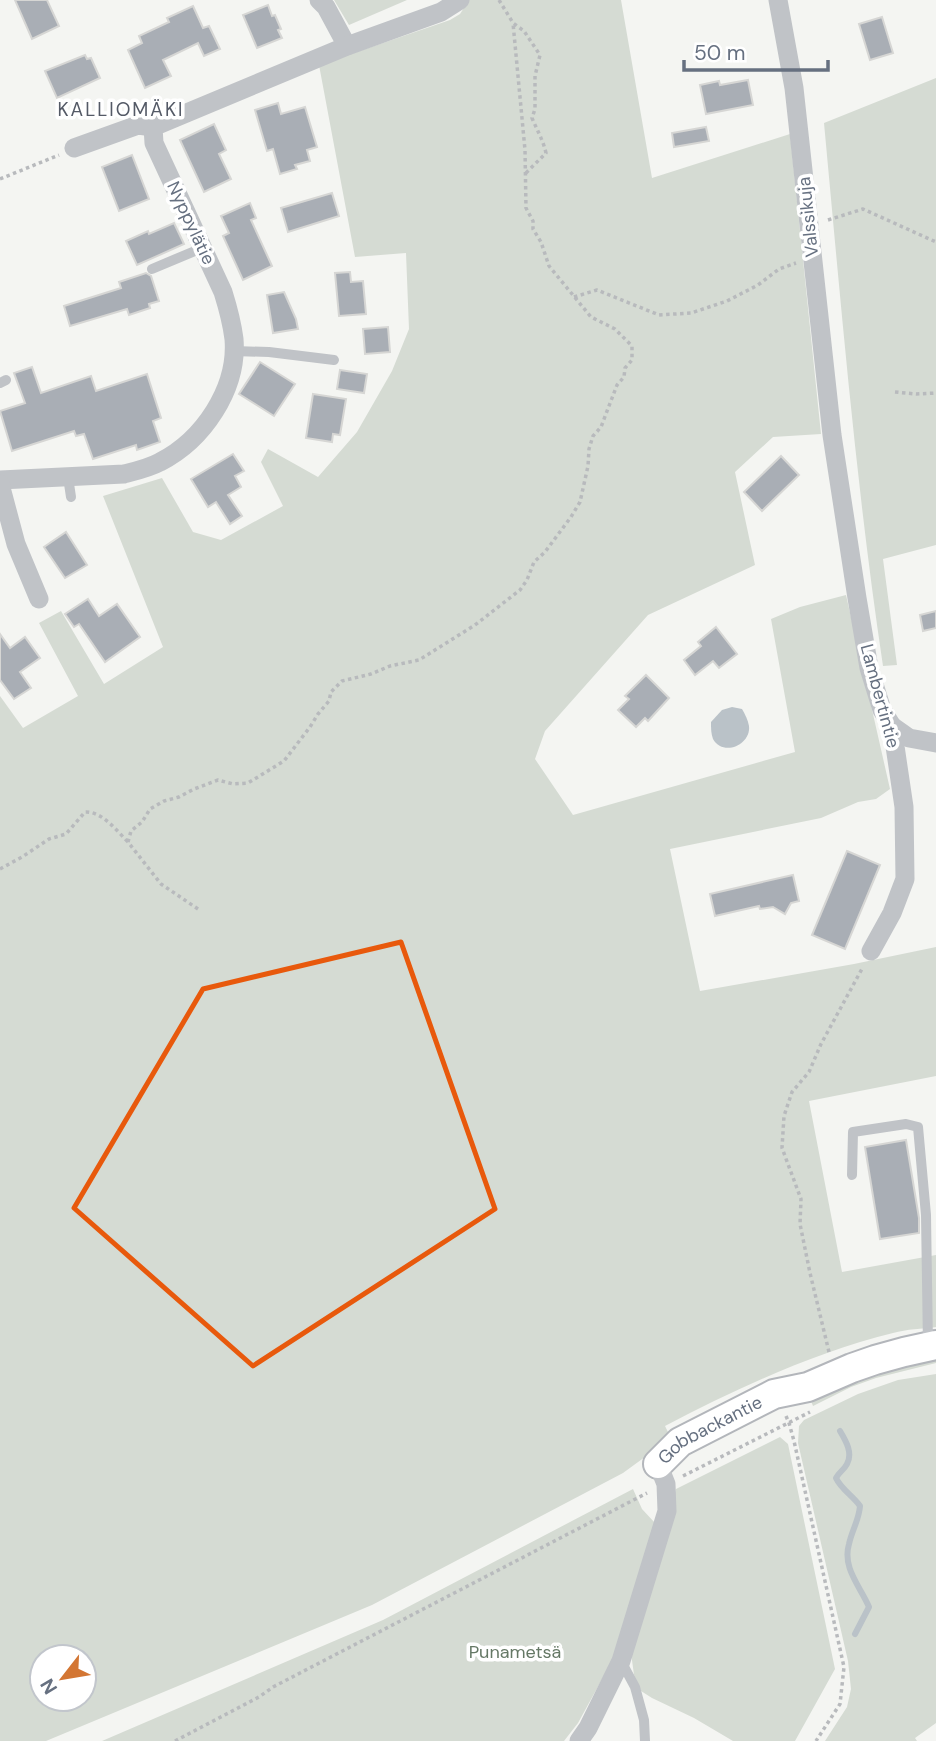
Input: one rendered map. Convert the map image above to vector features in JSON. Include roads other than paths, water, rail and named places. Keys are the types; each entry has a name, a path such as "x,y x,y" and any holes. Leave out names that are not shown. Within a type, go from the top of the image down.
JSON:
{"street":[{"path":"319,0 326,7 347,46"},
{"path":"74,148 138,125 153,127 347,46 441,12 460,0"},
{"name":"Valssikuja","path":"778,0 794,88 832,435"},
{"name":"Nyppylätie","path":"0,482 107,475 142,469 161,461 200,430 218,405 229,380 234,340 223,292 154,143 153,127"},
{"name":"Lambertintie","path":"832,435 869,668 882,710 892,726 904,807 905,879 892,913 871,951"},
{"path":"0,482 16,544 39,600"},
{"path":"892,726 909,738 936,743"},
{"name":"Gobbackantie","path":"662,1474 680,1442 774,1394 814,1397 843,1371 932,1346"},
{"path":"579,1741 621,1661 667,1511 662,1474"}],"lane":[{"path":"152,269 202,248"},
{"path":"234,351 269,352 334,360"},
{"path":"68,477 71,497"},
{"path":"852,1175 853,1132 905,1124 918,1128 926,1215 932,1346"},
{"path":"621,1661 635,1687 644,1720 645,1741"}],"waterway":[{"path":"840,1431 849,1451 849,1460 836,1478 860,1506 847,1553 848,1561 869,1607 855,1634"}],"district":[{"name":"KALLIOMÄKI","path":"121,109"}],"park label":[{"name":"Punametsä","path":"515,1652"}]}
